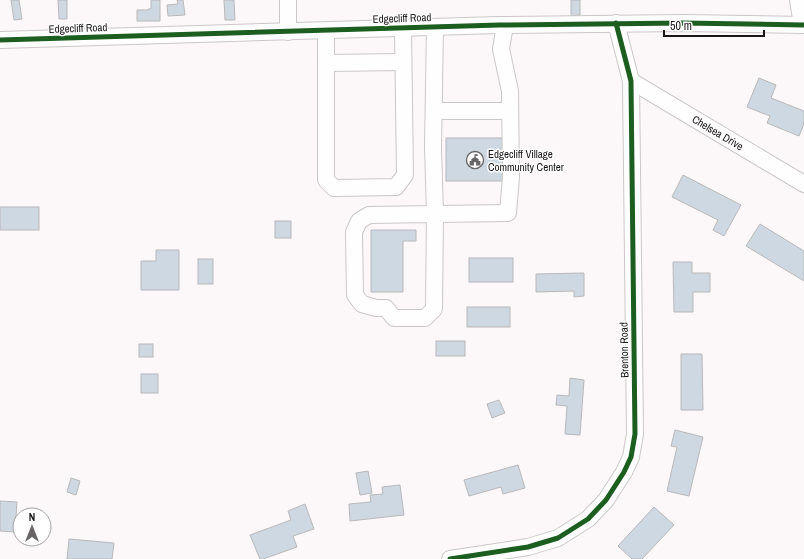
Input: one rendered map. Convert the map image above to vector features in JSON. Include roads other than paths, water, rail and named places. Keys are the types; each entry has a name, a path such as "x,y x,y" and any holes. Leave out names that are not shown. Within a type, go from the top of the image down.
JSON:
{"street":[{"path":"288,0 288,32"},
{"path":"798,0 803,25"},
{"name":"Edgecliff Road","path":"0,40 505,24 616,23 803,25"},
{"name":"Brenton Road","path":"450,559 528,547 558,538 588,519 606,500 624,472 631,457 635,434 631,81 616,23"},
{"path":"435,27 434,111 435,214 434,309 425,318 394,318 386,308 376,308 362,304 355,295 354,232 359,221 369,215 435,214 508,213 511,177 510,92 501,49 505,24"},
{"path":"326,30 326,180 334,188 396,187 405,175 403,28"},
{"path":"326,63 404,62"},
{"name":"Chelsea Drive","path":"631,81 804,184"},
{"path":"434,111 510,111"}],"place":[{"name":"Edgecliff Village Community Center","path":"475,160"}]}
